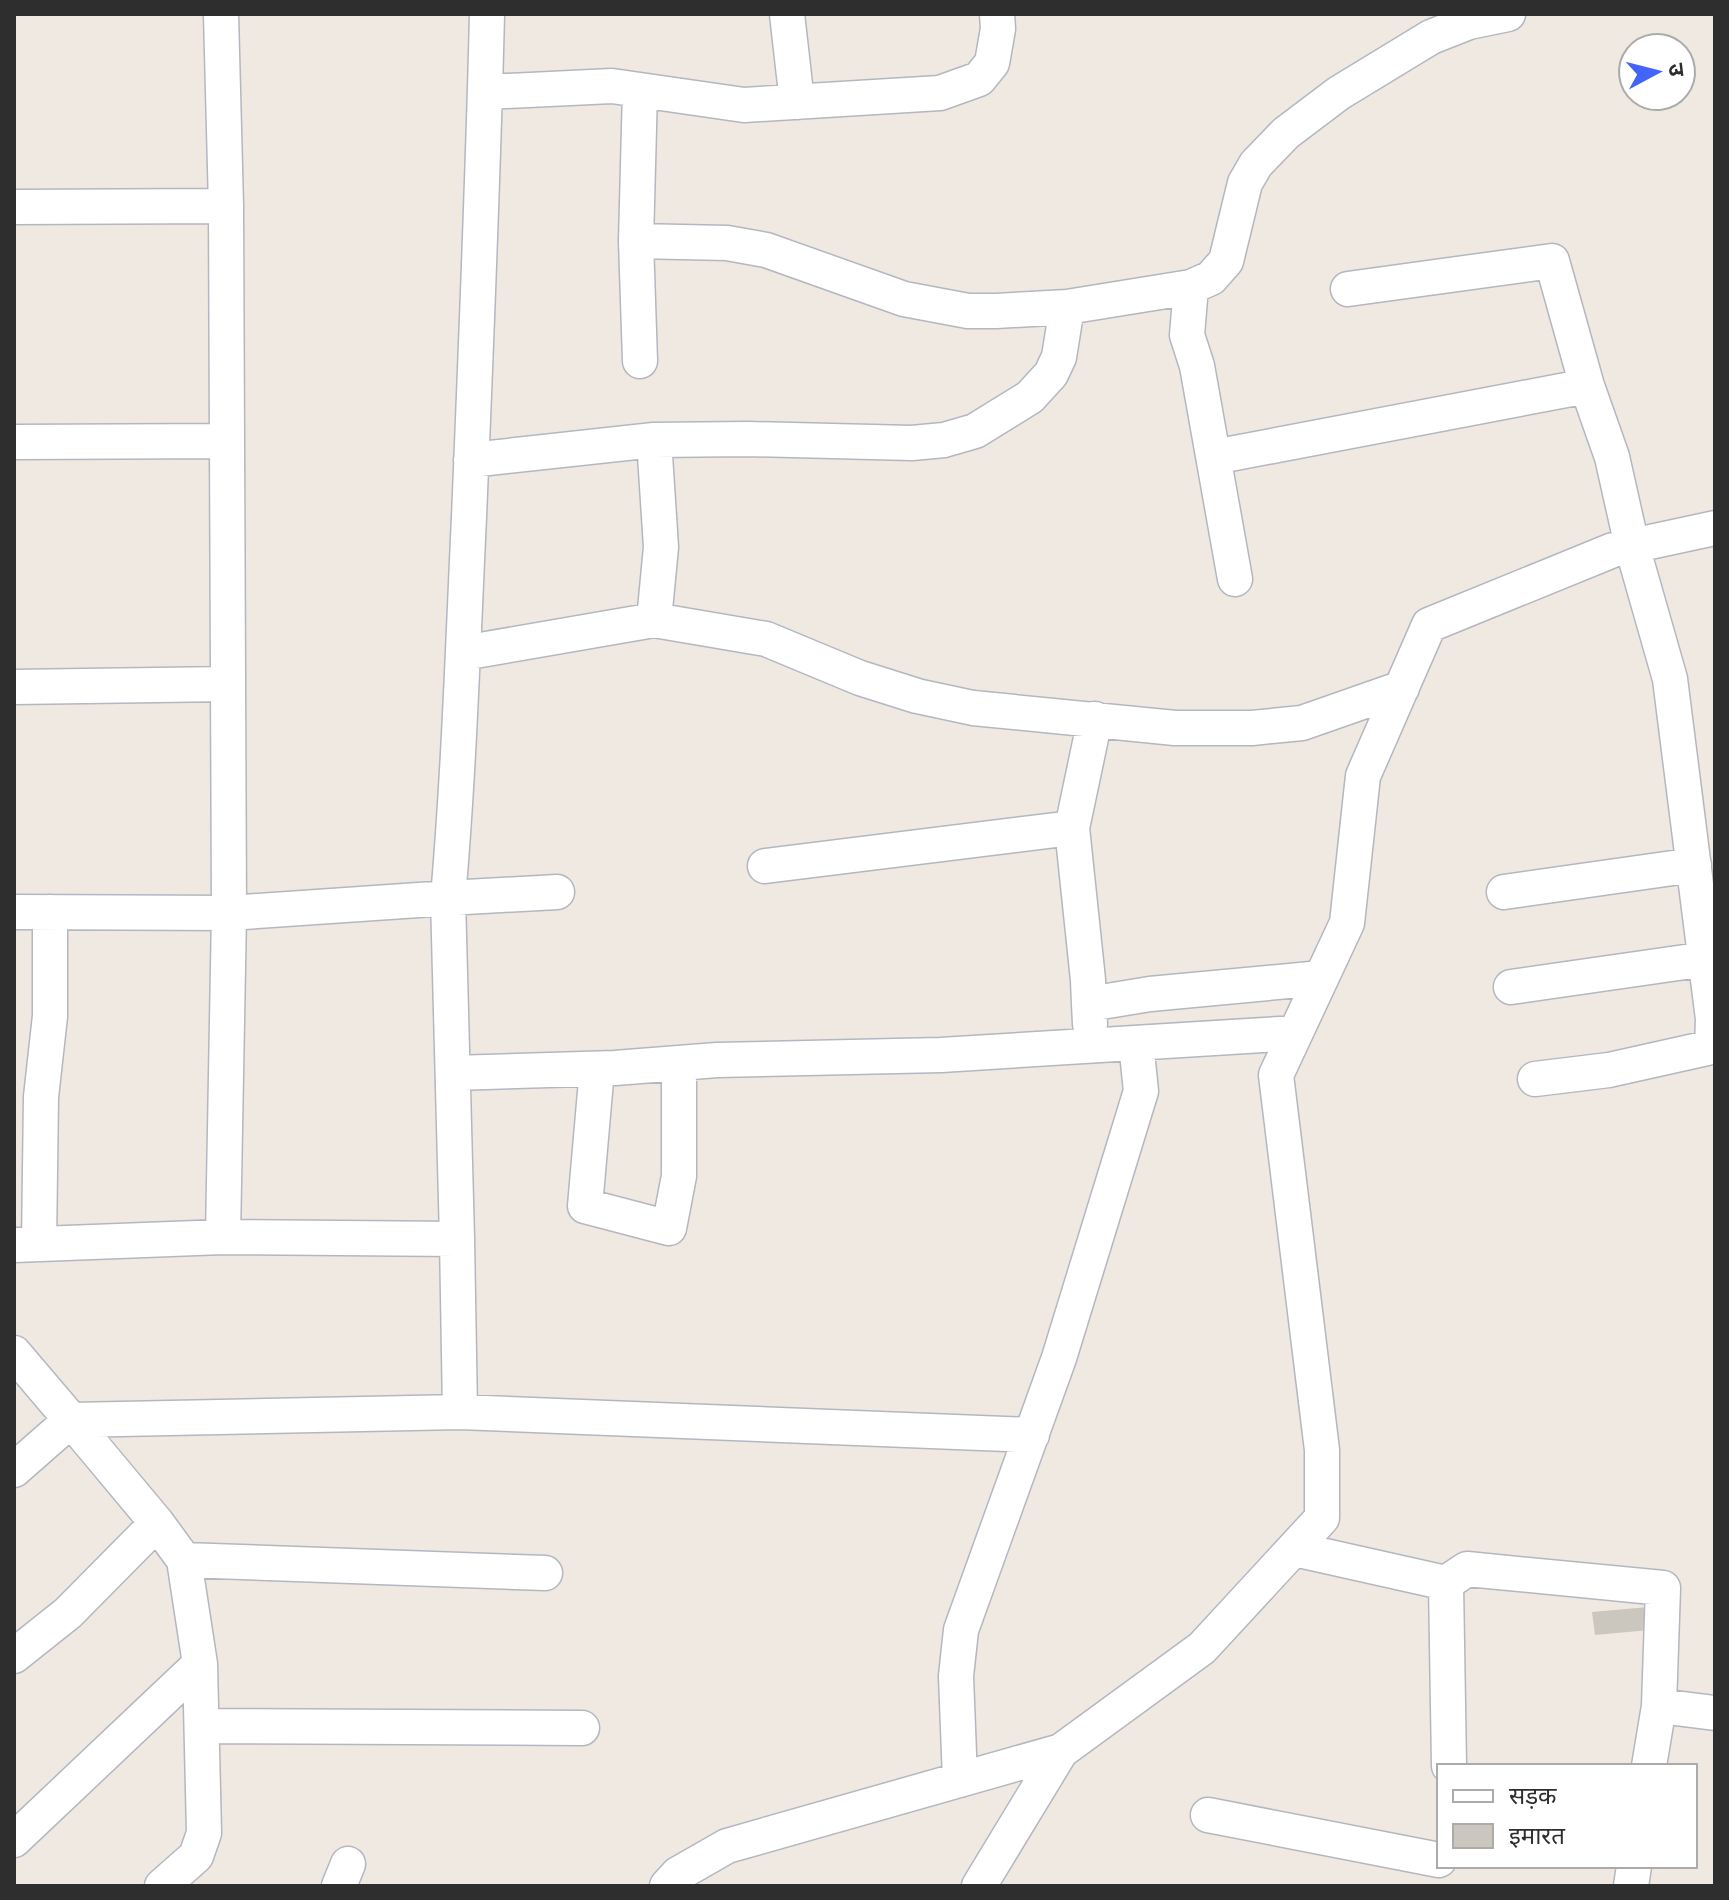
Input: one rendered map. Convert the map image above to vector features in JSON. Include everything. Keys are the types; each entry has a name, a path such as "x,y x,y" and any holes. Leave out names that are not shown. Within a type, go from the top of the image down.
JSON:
{"street":[{"path":"221,14 226,206 229,913 223,1237"},
{"path":"460,1412 448,898 456,809 463,653 487,14"},
{"path":"787,14 797,102"},
{"path":"485,92 612,86 744,105 940,93 979,79 992,63 998,29 997,14"},
{"path":"636,241 727,243 766,250 904,299 968,311 1067,307 1191,287 1211,278 1226,261 1245,183 1256,164 1286,133 1339,93 1431,37 1469,22 1508,14"},
{"path":"640,90 636,241 640,361"},
{"path":"14,207 226,206"},
{"path":"1348,289 1552,261 1587,386 1612,457 1632,546 1670,679 1713,1019 1712,1047 1609,1070 1535,1079"},
{"path":"1191,287 1187,335 1197,366 1235,579"},
{"path":"471,460 654,440 912,443 944,440 975,431 1030,397 1051,374 1059,357 1067,307"},
{"path":"1214,457 1587,386"},
{"path":"654,440 661,547 654,620"},
{"path":"14,442 227,441"},
{"path":"667,1886 678,1874 727,1846 1061,1751 1202,1648 1322,1518 1322,1450 1276,1075 1347,923 1363,776 1429,625 1613,550 1715,528"},
{"path":"463,653 654,620 766,639 860,678 973,708 1175,728 1252,728 1302,723 1402,688"},
{"path":"14,687 228,684"},
{"path":"1092,1045 1072,828 1095,719"},
{"path":"765,866 1072,828"},
{"path":"1504,892 1694,865"},
{"path":"14,912 229,913 557,892"},
{"path":"50,912 50,1016 27,1244 223,1237 457,1239"},
{"path":"1511,987 1706,959"},
{"path":"1089,1004 1150,994 1321,978"},
{"path":"453,1073 597,1069 717,1060 941,1055 1295,1033"},
{"path":"960,1780 956,1676 961,1630 1059,1358 1141,1091 1136,1043"},
{"path":"597,1069 585,1206 669,1228 679,1176 679,1063"},
{"path":"14,1353 157,1523 184,1560 200,1664 204,1833 196,1856 162,1886"},
{"path":"14,1470 71,1420 460,1412 1032,1435"},
{"path":"14,1656 68,1613 157,1523"},
{"path":"1294,1549 1446,1583 1467,1569 1663,1588 1659,1706 1649,1764"},
{"path":"184,1560 545,1573"},
{"path":"1446,1583 1449,1764"},
{"path":"14,1840 200,1664"},
{"path":"1659,1706 1715,1713"},
{"path":"202,1726 582,1728"},
{"path":"979,1886 1061,1751"},
{"path":"1208,1815 1437,1860"}],"building":[{"path":"1648,1607 1650,1630 1595,1635 1592,1612"}]}
